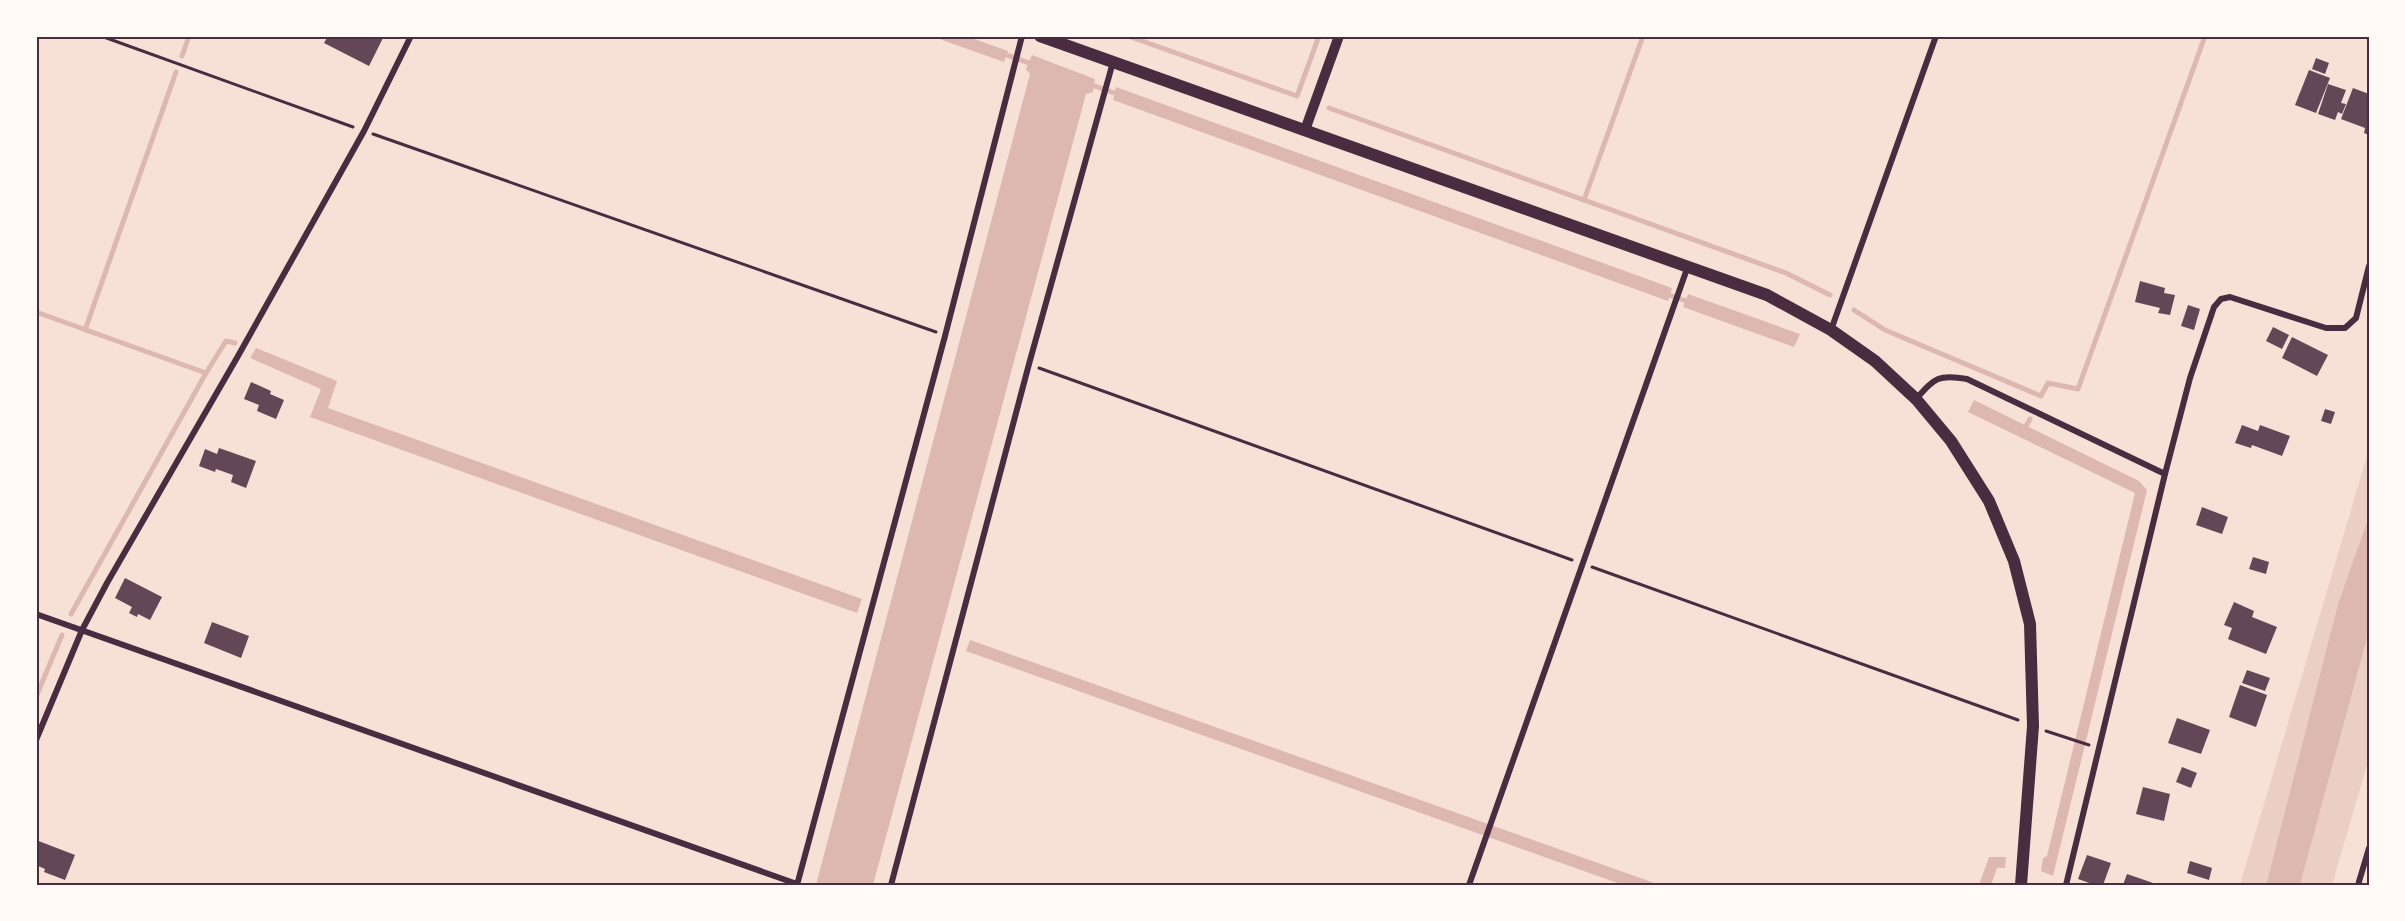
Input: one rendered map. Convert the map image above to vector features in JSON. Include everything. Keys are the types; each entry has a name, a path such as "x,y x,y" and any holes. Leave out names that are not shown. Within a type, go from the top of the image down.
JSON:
{"main road":[{"path":"1040,36 1767,295 1831,330 1875,361 1916,399 1951,441 1989,501 2014,561 2030,624 2033,726 2020,885"}],"street":[{"path":"36,740 82,630 364,131 411,36"},
{"path":"36,614 797,884 945,336 1022,36"},
{"path":"1305,130 1339,36"},
{"path":"1831,330 1936,36"},
{"path":"891,885 1029,364 1113,62"},
{"path":"1469,885 1688,266"},
{"path":"2066,885 2165,474 2190,378 2214,307 2221,299 2230,297 2326,328 2345,328 2356,318 2369,266"},
{"path":"1916,399 1932,382 1948,376 1967,379 2165,474"},
{"path":"2358,885 2369,848"}],"path":[{"path":"101,36 945,336"},
{"path":"1029,364 2087,744"}],"shaded area":[{"path":"931,36 966,36 1008,51 1004,62"},
{"path":"1032,55 1095,79 1093,92 1086,94 873,885 816,885 1030,74 1026,69"},
{"path":"1116,87 1672,288 1668,301 1113,100"},
{"path":"1688,294 1800,334 1794,347 1683,307"},
{"path":"256,348 337,381 328,408 862,599 857,613 310,417 321,389 250,358"},
{"path":"1974,400 2139,481 2147,490 2053,876 2041,871 2043,858 2047,856 2135,493 1968,412"},
{"path":"2369,449 2369,516 2338,604 2266,885 2240,885"},
{"path":"2369,516 2369,631 2300,885 2266,885 2338,604"},
{"path":"2369,631 2369,758 2332,885 2300,885"},
{"path":"970,640 1660,885 1623,885 966,651"},
{"path":"1989,857 2006,857 2005,868 1997,868 1991,885 1979,885"}],"building":[{"path":"328,36 384,36 369,66 324,43"},
{"path":"2316,58 2329,63 2325,74 2312,69"},
{"path":"2309,70 2330,78 2316,113 2295,105"},
{"path":"2328,84 2346,90 2341,103 2346,104 2342,114 2338,112 2335,120 2318,114"},
{"path":"2353,88 2369,94 2369,135 2364,133 2365,128 2341,119"},
{"path":"2140,281 2165,288 2164,293 2175,295 2170,315 2158,313 2160,308 2135,302"},
{"path":"2188,305 2200,309 2194,330 2181,326"},
{"path":"2273,327 2289,335 2282,349 2266,341"},
{"path":"2292,337 2328,355 2317,376 2282,358"},
{"path":"251,382 284,400 276,419 257,411 259,405 244,399"},
{"path":"2325,409 2335,412 2331,424 2321,421"},
{"path":"2242,425 2258,431 2260,425 2290,436 2282,456 2252,445 2251,448 2235,443"},
{"path":"219,448 256,461 246,488 231,482 233,475 199,466 205,449 217,454"},
{"path":"2202,507 2228,517 2222,534 2196,525"},
{"path":"2253,557 2269,562 2266,574 2249,569"},
{"path":"125,578 162,597 150,620 138,614 137,617 129,613 132,607 115,598"},
{"path":"2234,602 2254,611 2252,617 2277,627 2266,654 2228,639 2232,628 2224,625"},
{"path":"212,622 249,636 241,658 204,643"},
{"path":"2247,670 2270,678 2265,691 2242,683"},
{"path":"2240,685 2267,695 2256,727 2229,717"},
{"path":"2177,718 2210,730 2201,754 2168,743"},
{"path":"2182,767 2197,773 2191,788 2176,782"},
{"path":"2143,787 2170,794 2164,821 2136,814"},
{"path":"36,840 75,855 65,880 44,872 45,869 36,865"},
{"path":"2087,855 2111,863 2103,885 2095,885 2078,879"},
{"path":"2190,861 2212,868 2209,880 2187,873"},
{"path":"2127,874 2159,885 2123,885"}],"waterway":[{"path":"182,56 189,36"},
{"path":"1128,36 1297,96 1319,36"},
{"path":"1584,200 1643,36"},
{"path":"1854,310 1885,330 2041,396 2048,383 2078,389 2205,36"},
{"path":"1001,53 1035,65"},
{"path":"85,330 176,72"},
{"path":"1089,84 1120,95"},
{"path":"1329,108 1786,273 1830,295"},
{"path":"1664,293 1692,303"},
{"path":"36,312 206,373 226,341 235,343"},
{"path":"71,614 206,373"},
{"path":"2024,430 2030,419"},
{"path":"36,697 62,635"}]}
